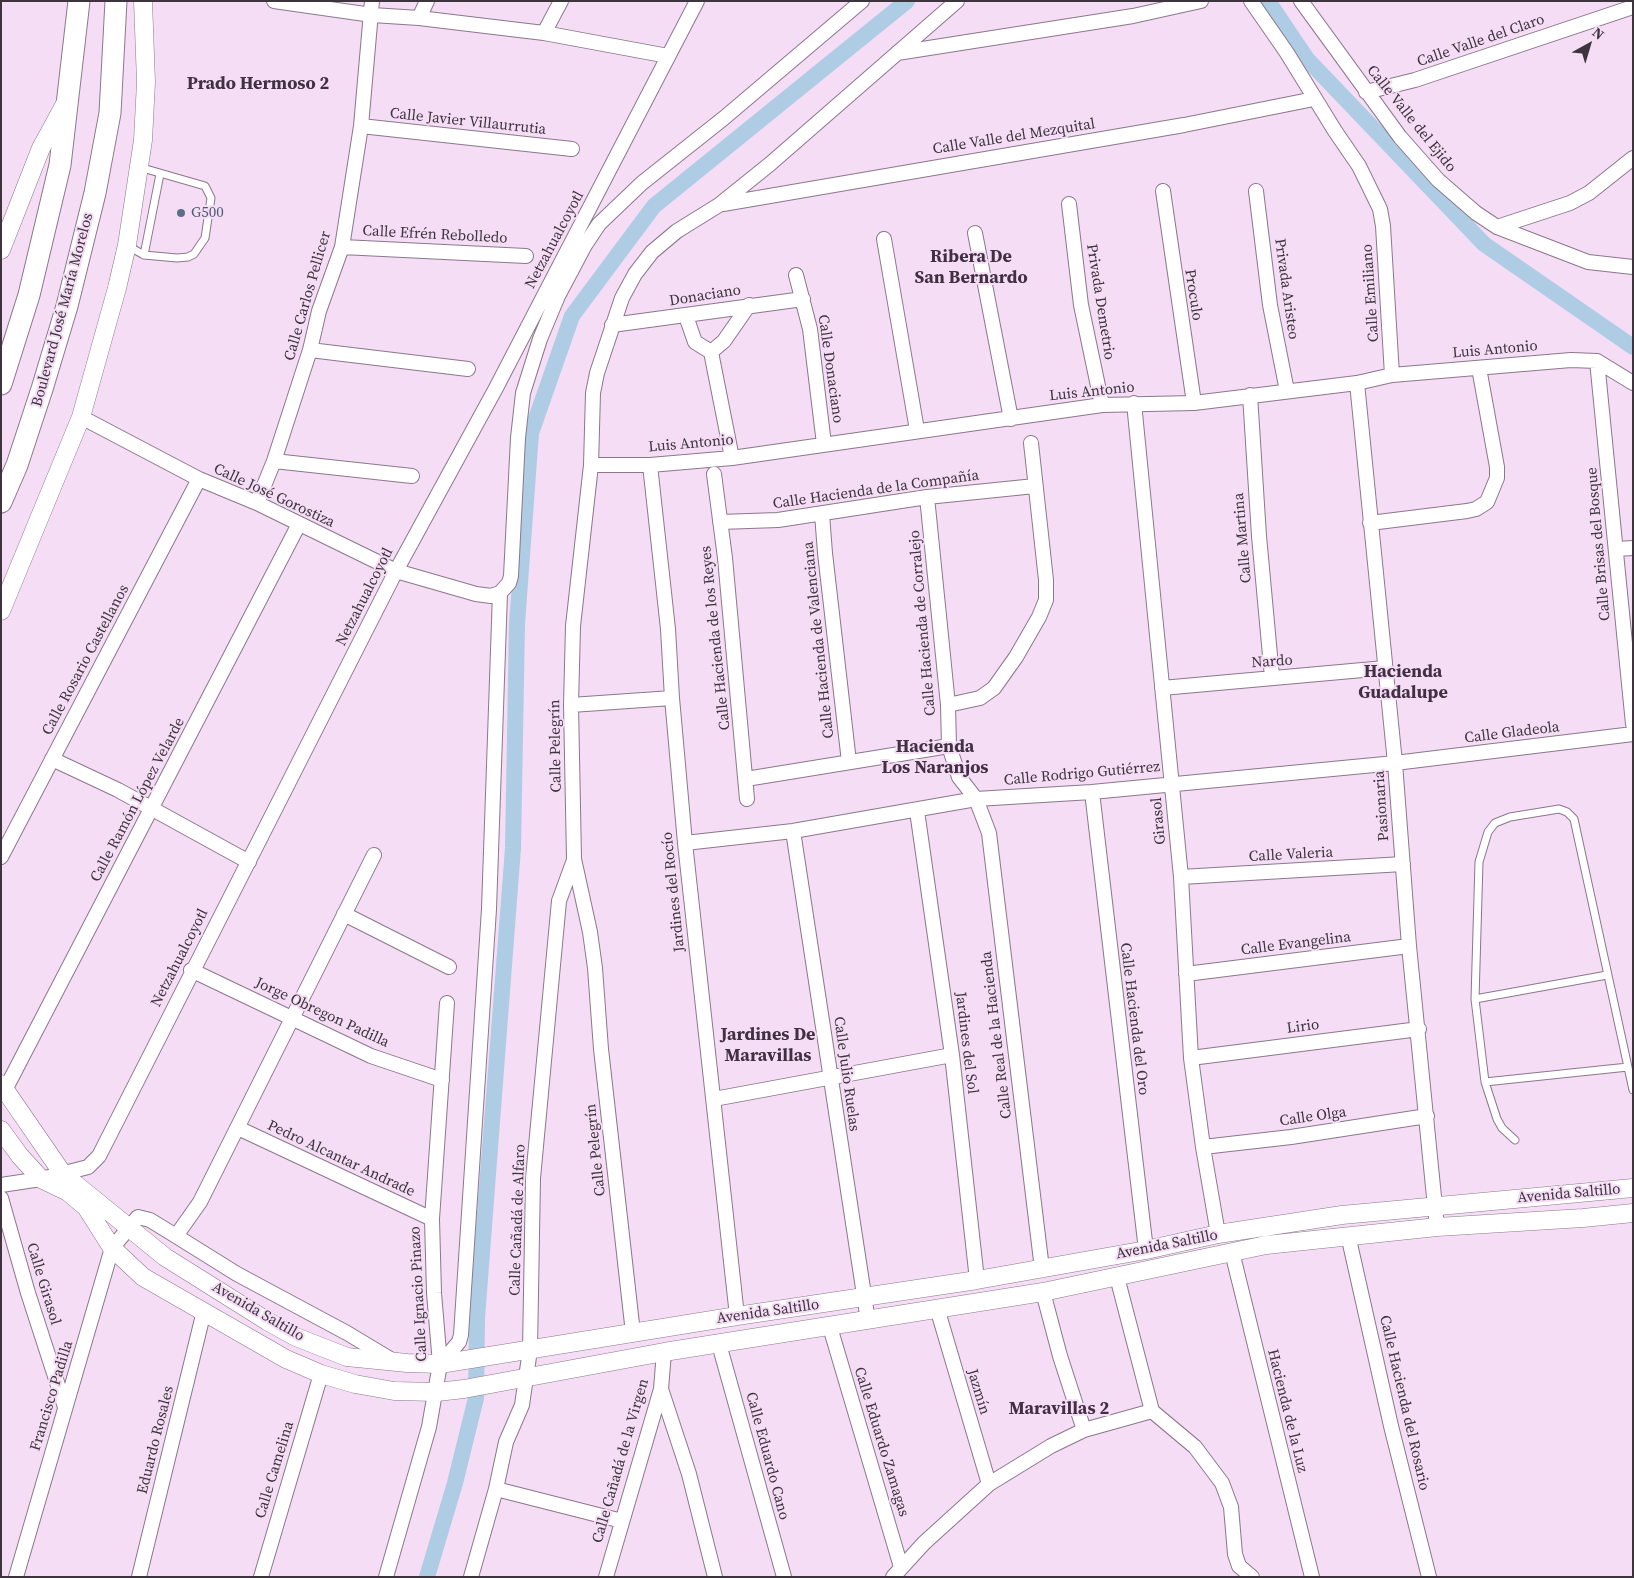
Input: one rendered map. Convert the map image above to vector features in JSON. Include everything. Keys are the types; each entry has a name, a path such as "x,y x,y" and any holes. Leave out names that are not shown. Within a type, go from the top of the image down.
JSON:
{"main road":[{"path":"3,379 29,295 60,165 79,1"},
{"name":"Boulevard José María Morelos","path":"1,502 18,465 42,389 67,306 95,193 110,113 116,1"}],"street":[{"path":"1,611 81,417 126,245 143,140 146,82 143,1"},
{"path":"274,1 372,8 419,18 544,33 668,56"},
{"path":"419,18 427,1"},
{"path":"544,33 561,1"},
{"name":"Netzahualcoyotl","path":"1,1185 41,1179 88,1167 99,1156 191,970 249,862 396,571 496,388 697,1"},
{"path":"440,1364 459,1342 461,1335 489,909 500,593 505,590 511,576 518,429 528,372 558,296 585,245 599,224 642,183 753,94 862,1"},
{"path":"720,205 861,86 896,53 957,1"},
{"path":"896,53 1133,16 1201,1"},
{"name":"Calle Emiliano","path":"1251,1 1287,53 1359,166 1380,209 1383,226 1392,375"},
{"name":"Calle Valle del Ejido","path":"1301,1 1400,137 1438,180 1476,214 1497,227 1588,262 1633,267"},
{"name":"Calle Valle del Claro","path":"1366,92 1415,80 1633,7"},
{"name":"Calle Carlos Pellicer","path":"257,503 274,461 310,350 319,310 342,247 361,126 372,8"},
{"name":"Calle Valle del Mezquital","path":"720,205 1184,125 1314,98"},
{"path":"1,250 41,148 66,101"},
{"name":"Calle Javier Villaurrutia","path":"361,126 572,149"},
{"path":"1497,227 1570,203 1589,193 1633,158"},
{"name":"Proculo","path":"1163,191 1194,403"},
{"name":"Privada Aristeo","path":"1256,191 1270,305 1286,391"},
{"name":"Privada Demetrio","path":"1069,204 1082,304 1102,405"},
{"name":"Calle Pelegrín","path":"633,1333 601,1049 595,968 590,932 574,859 571,705 573,626 591,465 593,393 596,373 612,325 622,298 635,274 652,252 677,231 720,205"},
{"path":"975,233 1011,419"},
{"path":"884,239 916,430"},
{"name":"Calle Efrén Rebolledo","path":"342,247 526,256"},
{"name":"Calle Donaciano","path":"796,275 810,329 824,444"},
{"name":"Donaciano","path":"612,325 803,299"},
{"path":"711,352 724,341 749,305"},
{"path":"686,316 695,342 711,352 732,458"},
{"path":"310,350 468,369"},
{"name":"Luis Antonio","path":"591,465 650,465 732,458 916,430 1011,419 1102,405 1194,403 1357,383 1392,375 1571,360 1597,361"},
{"path":"1597,361 1633,383"},
{"name":"Calle Brisas del Bosque","path":"1597,361 1629,642 1633,724"},
{"path":"1370,523 1467,511 1486,502 1497,478 1497,467 1479,368"},
{"name":"Pasionaria","path":"1357,383 1395,763 1409,946 1419,1029 1437,1227"},
{"name":"Calle Martina","path":"1250,395 1259,536 1272,677"},
{"name":"Girasol","path":"1134,403 1181,877 1191,1058 1203,1147 1218,1234"},
{"name":"Calle José Gorostiza","path":"81,417 200,479 257,503 396,571 476,594 491,596 500,593"},
{"path":"948,705 980,698 994,688 1016,657 1042,611 1046,600 1046,580 1031,443"},
{"path":"274,461 412,476"},
{"name":"Jardines del Rocío","path":"650,465 667,619 685,843 737,1316"},
{"name":"Calle Hacienda de los Reyes","path":"714,474 747,799"},
{"name":"Calle Rosario Castellanos","path":"1,857 200,479"},
{"name":"Calle Hacienda de la Compañía","path":"720,522 778,520 927,497 1035,486"},
{"name":"Calle Hacienda de Corralejo","path":"927,497 948,705 949,746 959,776 976,799"},
{"name":"Calle Hacienda de Valenciana","path":"822,514 824,553 849,762"},
{"name":"Calle Ramón López Velarde","path":"3,1087 151,809 299,524"},
{"path":"1617,549 1633,548"},
{"name":"Nardo","path":"1162,688 1385,668"},
{"path":"571,705 672,698"},
{"name":"Calle Gladeola","path":"1395,763 1633,734"},
{"path":"746,779 949,746"},
{"path":"52,759 118,790 249,862"},
{"name":"Calle Rodrigo Gutiérrez","path":"685,843 793,831 917,811 976,799 1092,792 1395,763"},
{"name":"Calle Hacienda del Oro","path":"1092,792 1146,1250"},
{"name":"Calle Real de la Hacienda","path":"976,799 989,833 1042,1269"},
{"name":"Jardines del Sol","path":"917,811 952,1056 977,1280"},
{"name":"Calle Julio Ruelas","path":"793,831 868,1321"},
{"path":"176,1236 200,1202 374,855"},
{"name":"Calle Cañadá de Alfaro","path":"470,1577 496,1489 506,1442 522,1405 519,1378 524,1351 532,1178 559,901 574,859"},
{"name":"Calle Valeria","path":"1181,877 1403,864"},
{"path":"344,914 449,967"},
{"name":"Calle Evangelina","path":"1186,974 1409,946"},
{"name":"Jorge Obregon Padilla","path":"191,970 371,1056 442,1080"},
{"name":"Calle Ignacio Pinazo","path":"386,1577 429,1427 437,1392 440,1364 434,1293 432,1219 447,1003"},
{"name":"Lirio","path":"1191,1058 1419,1029"},
{"path":"714,1099 952,1056"},
{"name":"Avenida Saltillo","path":"3,1087 63,1174 128,1229 172,1261 267,1321 296,1336 347,1357 394,1362 440,1364 524,1351 737,1316 977,1280 1146,1250 1218,1234 1342,1215 1633,1188"},
{"name":"Calle Olga","path":"1203,1147 1291,1137 1427,1116"},
{"name":"Pedro Alcantar Andrade","path":"238,1128 432,1219"},
{"name":"Avenida Saltillo","path":"1,1130 20,1156 41,1179 68,1192 86,1208 112,1248 143,1277 286,1359 321,1374 355,1384 394,1391 437,1392 464,1389 664,1352 1043,1292 1266,1245 1437,1227 1633,1213"},
{"name":"Calle Girasol","path":"1,1198 28,1293 65,1407"},
{"path":"128,1229 138,1217 150,1220 237,1274 347,1333 394,1362"},
{"name":"Francisco Padilla","path":"16,1577 112,1248 128,1229"},
{"name":"Calle Hacienda del Rosario","path":"1348,1236 1391,1426 1429,1577"},
{"name":"Hacienda de la Luz","path":"1232,1252 1312,1577"},
{"path":"1117,1277 1152,1411 1195,1447 1222,1483 1231,1507 1235,1554 1239,1566 1252,1577"},
{"path":"1043,1292 1084,1430"},
{"name":"Jazmín","path":"937,1308 989,1484"},
{"name":"Eduardo Rosales","path":"139,1577 204,1311"},
{"name":"Calle Eduardo Zamagas","path":"830,1327 897,1572"},
{"name":"Calle Eduardo Cano","path":"719,1344 784,1577"},
{"name":"Calle Cañadá de la Virgen","path":"606,1577 661,1389 664,1352"},
{"name":"Calle Camelina","path":"261,1577 321,1374"},
{"path":"661,1389 689,1474 715,1577"},
{"path":"897,1572 953,1515 989,1484 1051,1446 1084,1430 1152,1411"},
{"path":"496,1489 622,1521"}],"lane":[{"path":"126,245 144,255 188,258 194,254 205,238 210,193 205,186 139,167"},
{"path":"144,255 160,174"},
{"path":"1515,1140 1502,1128 1497,1119 1485,1082 1475,999 1478,862 1488,832 1495,823 1510,817 1559,809 1567,812 1574,819 1633,1090"},
{"path":"1475,999 1607,974"},
{"path":"1485,1082 1628,1067"}],"waterway":[{"path":"427,1577 455,1483 476,1398 477,1318 513,848 517,624 531,433 572,316 654,206 907,1"},
{"path":"1268,1 1307,59 1484,244 1633,347"}],"place":[{"name":"G500","path":"181,213"}],"district":[{"name":"Prado Hermoso 2","path":"258,84"},
{"name":"Ribera De San Bernardo","path":"971,267"},
{"name":"Hacienda Guadalupe","path":"1403,682"},
{"name":"Hacienda Los Naranjos","path":"935,758"},
{"name":"Jardines De Maravillas","path":"768,1045"},
{"name":"Maravillas 2","path":"1059,1409"}]}
